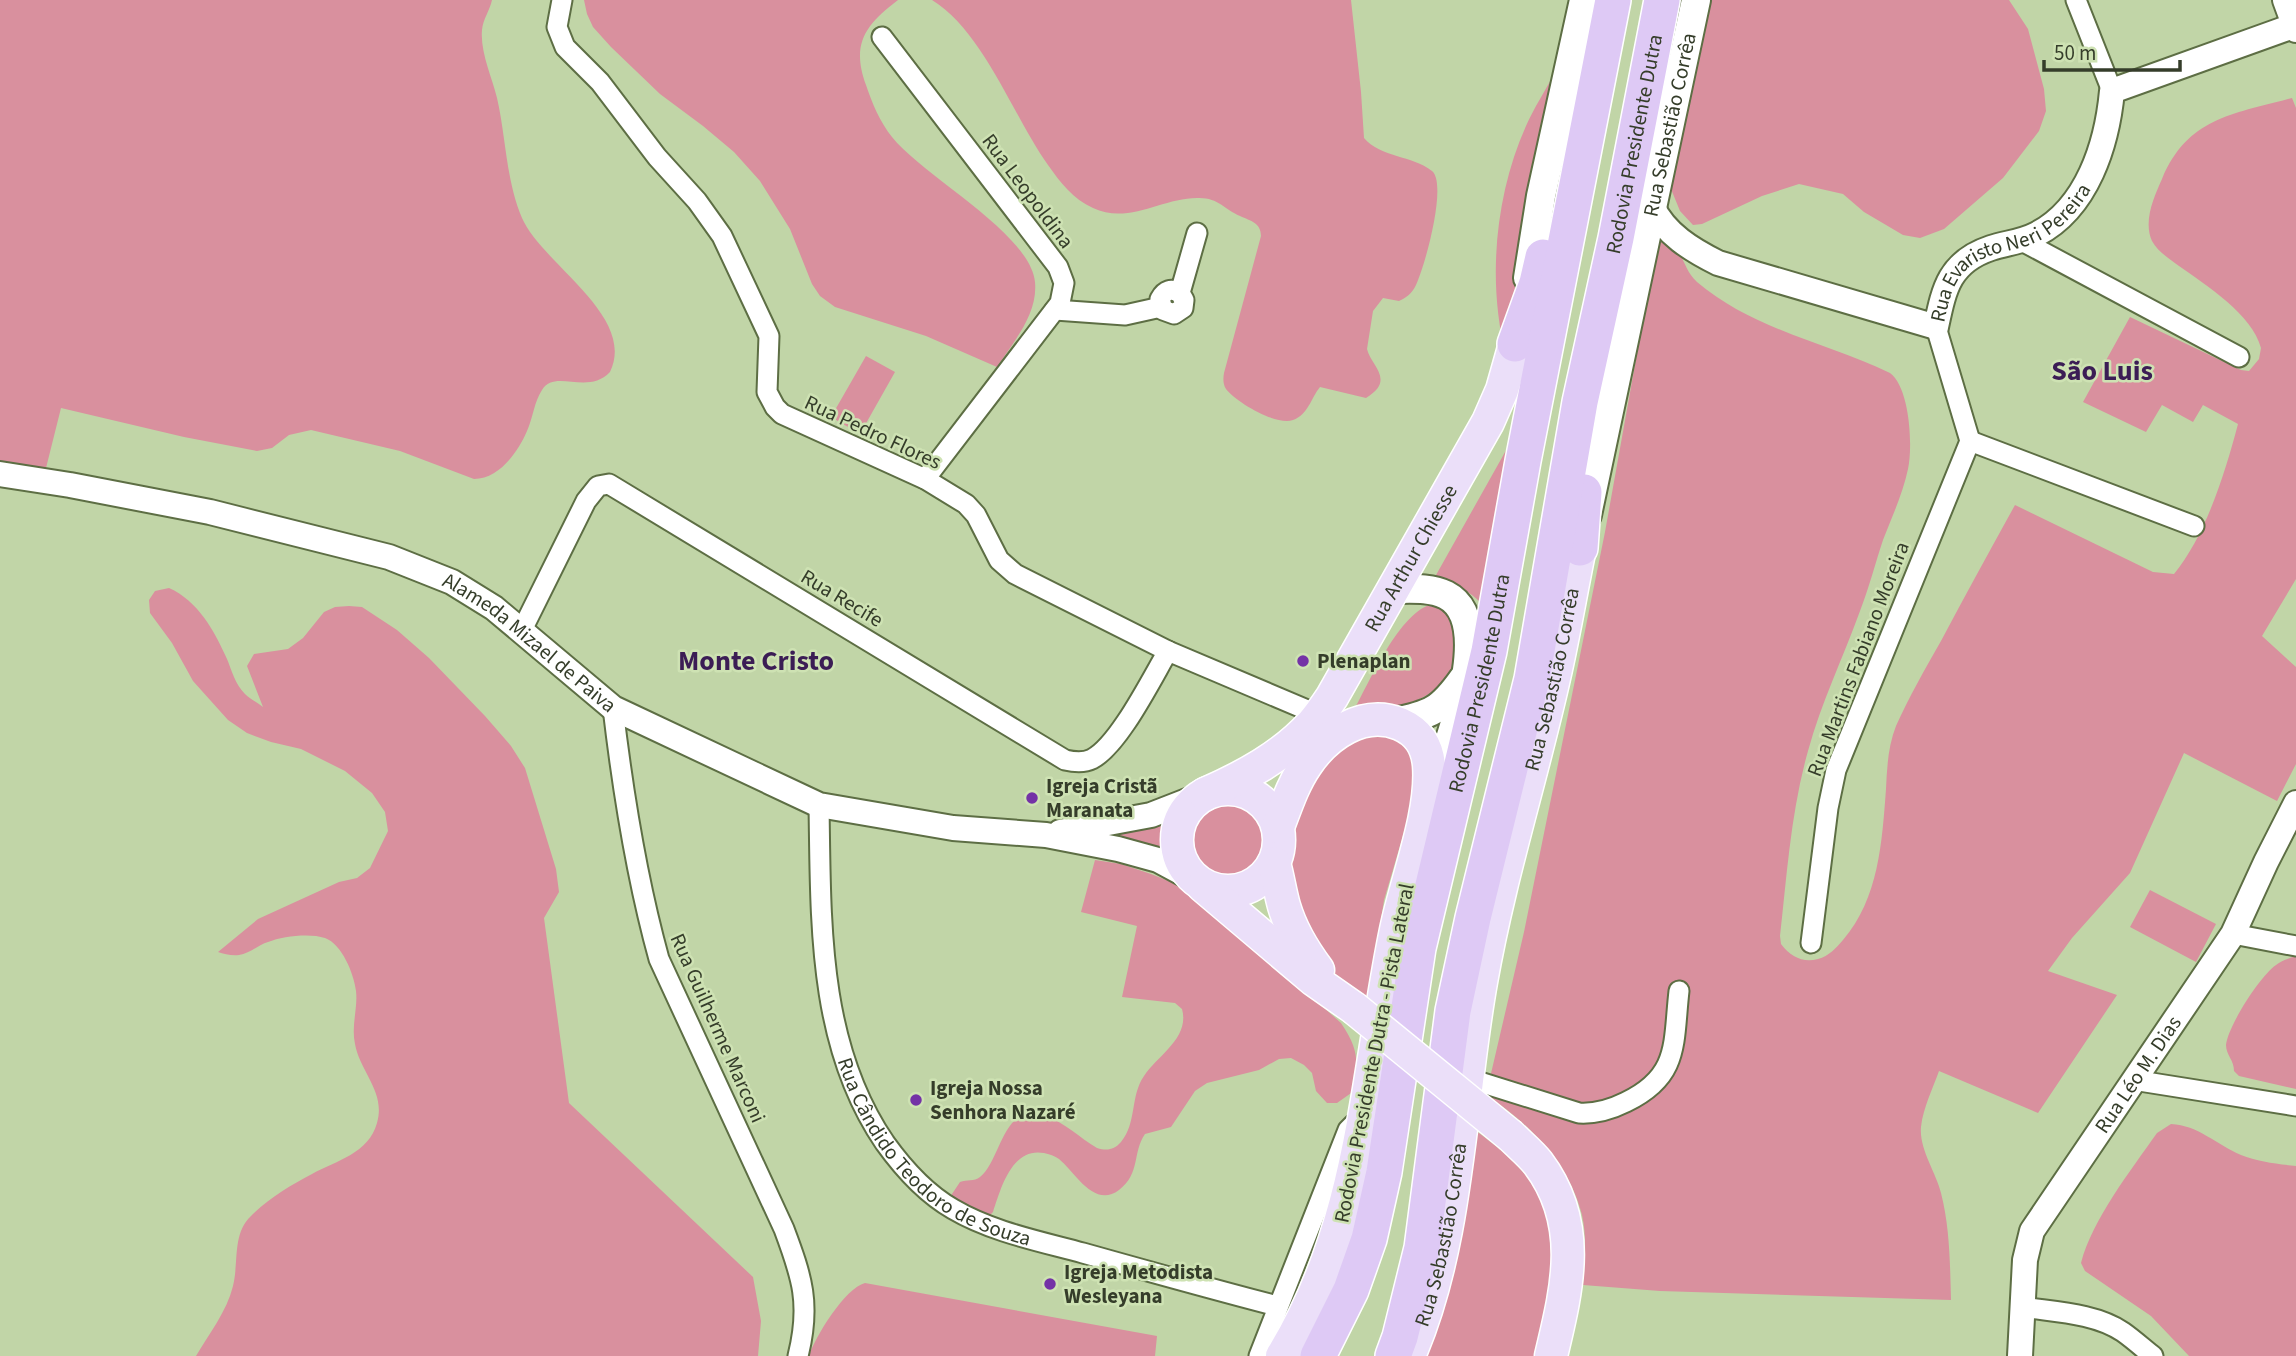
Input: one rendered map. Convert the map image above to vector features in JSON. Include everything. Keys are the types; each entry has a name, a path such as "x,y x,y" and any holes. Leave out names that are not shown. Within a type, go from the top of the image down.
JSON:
{"highway":[{"path":"1515,344 1537,283 1551,215 1586,100 1599,26 1611,0"},
{"name":"Rodovia Presidente Dutra","path":"1318,1356 1351,1290 1369,1239 1384,1172 1419,948 1489,650 1611,0"},
{"name":"Rodovia Presidente Dutra","path":"1393,1356 1404,1325 1422,1248 1453,1011 1473,918 1532,680 1580,402 1616,238 1662,0"},
{"path":"1580,548 1592,390 1614,281 1616,238"}],"main road":[{"path":"1515,344 1541,196 1584,0"},
{"name":"Rua Sebastião Corrêa","path":"1409,1356 1420,1330 1440,1258 1484,968 1510,850 1554,679 1696,0"},
{"name":"Rua Arthur Chiesse","path":"1205,794 1258,768 1298,737 1332,697 1488,422 1502,390 1515,344"},
{"path":"1393,589 1430,590 1446,595 1458,603 1466,616 1470,637 1467,674 1459,706 1423,822"},
{"path":"1394,722 1422,716 1439,708 1467,674"},
{"path":"1197,881 1219,891 1244,889 1265,876 1274,863 1278,847 1278,828 1287,800 1306,765 1332,737 1363,722 1378,719 1394,722 1417,735 1427,754 1429,769 1423,822"},
{"path":"1278,828 1270,811 1249,793 1231,789 1205,794 1184,813 1176,839 1181,862 1197,881 1314,980 1346,1002 1511,1136 1537,1162 1548,1178 1568,1237 1568,1281 1551,1356"},
{"name":"Rodovia Presidente Dutra - Pista Lateral","path":"1282,1356 1318,1289 1342,1222 1365,1117 1396,927 1423,822"},
{"path":"1274,863 1283,903 1296,938 1346,1002"}],"street":[{"name":"Rua Pedro Flores","path":"562,0 557,27 565,47 600,82 657,157 697,201 722,236 769,336 767,393 775,407 789,419 925,479 956,496 972,509 999,560 1015,574 1168,651 1319,715"},
{"name":"Rua Evaristo Neri Pereira","path":"1653,206 1658,219 1679,239 1696,252 1718,263 1936,327 1943,290 1964,262 1976,253 2022,241 2055,222 2076,200 2098,157 2108,123 2112,92 2076,0"},
{"path":"2112,92 2295,27 2285,0"},
{"name":"Rua Leopoldina","path":"882,37 1058,267 1063,279 1064,293 1055,310 925,479"},
{"path":"1055,310 1125,315 1161,307 1160,299 1165,292 1172,290 1180,293 1197,233"},
{"path":"2022,241 2239,357"},
{"path":"1936,327 1970,441 2194,526"},
{"name":"Rua Martins Fabiano Moreira","path":"1811,943 1828,808 1836,770 1970,441"},
{"name":"Alameda Mizael de Paiva","path":"0,474 210,512 389,557 475,594 613,708 819,805 953,828 1046,835"},
{"name":"Rua Recife","path":"521,632 586,501 598,486 609,484 1065,760 1085,761 1105,749 1114,739 1168,651"},
{"name":"Rua Guilherme Marconi","path":"613,708 625,810 647,916 659,959 778,1216 797,1264 806,1312 799,1356"},
{"path":"1046,835 1151,815 1205,794"},
{"name":"Rua Léo M. Dias","path":"2020,1356 2025,1260 2032,1231 2232,934 2296,803"},
{"name":"Rua Cândido Teodoro de Souza","path":"819,805 821,920 836,1034 854,1084 873,1125 907,1170 937,1199 955,1210 1004,1231 1277,1306"},
{"path":"1046,835 1139,854 1158,860 1197,881"},
{"path":"2232,934 2296,946"},
{"path":"1466,1078 1579,1113 1588,1114 1610,1109 1645,1092 1657,1082 1668,1066 1679,992"},
{"path":"2133,1080 2296,1106"},
{"path":"1258,1356 1348,1130 1356,1121 1365,1117"},
{"path":"2022,1307 2108,1324 2122,1331 2153,1356"}],"shaded area":[{"path":"0,0 492,0 483,26 483,47 497,98 509,174 517,204 533,236 599,311 610,331 615,351 610,372 592,382 555,381 548,384 539,395 529,426 518,447 506,463 483,478 474,479 400,451 311,430 289,435 272,448 257,451 61,408 46,468 0,461"},
{"path":"584,0 898,0 869,27 861,47 862,71 877,112 892,137 907,153 974,206 1015,244 1029,263 1035,282 1029,316 997,367 926,336 835,307 820,296 812,284 790,229 760,181 734,152 660,94 611,47 593,27"},
{"path":"932,0 1351,0 1364,138 1379,149 1432,171 1437,192 1429,246 1415,287 1408,296 1399,301 1383,298 1373,311 1367,349 1381,379 1375,391 1366,398 1320,387 1298,418 1286,421 1257,412 1231,394 1223,379 1261,236 1257,225 1216,201 1204,198 1184,199 1119,214 1093,208 1079,200 1062,184 1048,165 967,32"},
{"path":"1708,0 2009,0 2028,29 2044,89 2046,111 2039,131 2003,178 1944,229 1920,238 1903,235 1864,212 1843,194 1799,184 1762,196 1702,224 1693,225 1680,211 1671,189 1673,162"},
{"path":"1554,74 1506,355 1497,299 1497,239 1501,210 1515,153 1529,119"},
{"path":"2292,98 2296,108 2296,579 2262,636 2296,667 2296,764 2277,801 2184,753 2130,873 2072,938 2048,971 2117,995 2038,1113 1939,1071 1924,1113 1921,1135 1944,1206 1951,1300 1660,1291 1583,1285 1584,1224 1568,1179 1532,1132 1486,1095 1524,932 1605,532 1659,231 1678,251 1694,279 1718,298 1766,324 1890,373 1897,380 1906,404 1910,446 1906,478 1813,733 1794,820 1787,866 1781,944 1798,958 1818,959 1835,949 1855,924 1871,888 1880,849 1888,757 1896,726 2015,505 2153,572 2174,574 2196,541 2220,483 2238,424 2203,405 2193,422 2162,405 2146,432 2083,402 2130,317 2241,370 2249,371 2259,359 2261,348 2256,336 2238,312 2157,249 2150,233 2149,217 2156,193 2173,158 2199,130 2232,114"},
{"path":"866,356 895,372 860,434 831,417"},
{"path":"1527,413 1482,604 1459,588 1446,584 1431,584"},
{"path":"169,588 197,609 211,627 239,686 247,696 263,707 247,666 254,654 288,649 303,638 324,612 335,607 362,607 397,630 429,658 511,746 525,768 556,869 559,892 544,918 569,1103 753,1277 761,1321 758,1356 196,1356 230,1295 239,1240 245,1223 280,1192 359,1149 373,1133 379,1112 375,1092 355,1044 355,984 350,968 337,946 319,936 304,935 264,943 239,955 218,952 258,919 339,882 357,878 370,868 388,831 385,812 372,793 345,771 301,749 247,733 228,720 193,681 172,643 150,613 149,600 155,591"},
{"path":"1433,604 1459,619 1454,667 1434,690 1422,698 1396,707 1352,714 1397,634 1421,609"},
{"path":"1368,726 1405,743 1414,754 1418,785 1384,900 1368,1004 1333,972 1303,931 1285,853 1289,833 1330,749"},
{"path":"1225,800 1240,803 1252,811 1260,823 1263,838 1260,853 1252,865 1240,873 1225,876 1210,873 1198,865 1190,853 1187,838 1190,823 1198,811 1210,803"},
{"path":"1170,817 1166,827 1167,852 1110,835"},
{"path":"1095,860 1121,864 1171,882 1212,908 1341,1023 1356,1056 1354,1091 1337,1103 1327,1103 1316,1091 1312,1073 1291,1058 1279,1059 1259,1070 1207,1083 1195,1091 1171,1127 1145,1134 1131,1177 1119,1190 1110,1195 1093,1192 1057,1158 1044,1153 1033,1153 1016,1163 1004,1181 993,1212 982,1216 952,1200 952,1194 960,1182 978,1179 987,1169 1005,1134 1020,1116 1031,1113 1046,1116 1066,1126 1097,1148 1107,1150 1116,1147 1126,1135 1144,1076 1171,1046 1181,1029 1182,1009 1175,1003 1122,997 1137,926 1081,912"},
{"path":"2150,890 2216,924 2196,962 2130,927"},
{"path":"2296,956 2296,1089 2239,1076 2234,1071 2226,1045 2238,1014 2262,979 2278,964"},
{"path":"2171,1124 2190,1128 2248,1157 2296,1166 2296,1356 2189,1356 2151,1316 2085,1271 2081,1263 2103,1213 2157,1133"},
{"path":"1476,1131 1523,1172 1535,1187 1550,1222 1555,1265 1537,1356 1416,1356"},
{"path":"865,1283 1157,1336 1155,1356 809,1356 817,1337 840,1303"}],"place":[{"name":"Plenaplan","path":"1303,661"},
{"name":"Igreja Cristã Maranata","path":"1032,798"},
{"name":"Igreja Nossa Senhora Nazaré","path":"916,1100"},
{"name":"Igreja Metodista Wesleyana","path":"1050,1284"}],"district":[{"name":"São Luis","path":"2102,371"},
{"name":"Monte Cristo","path":"756,661"}]}
